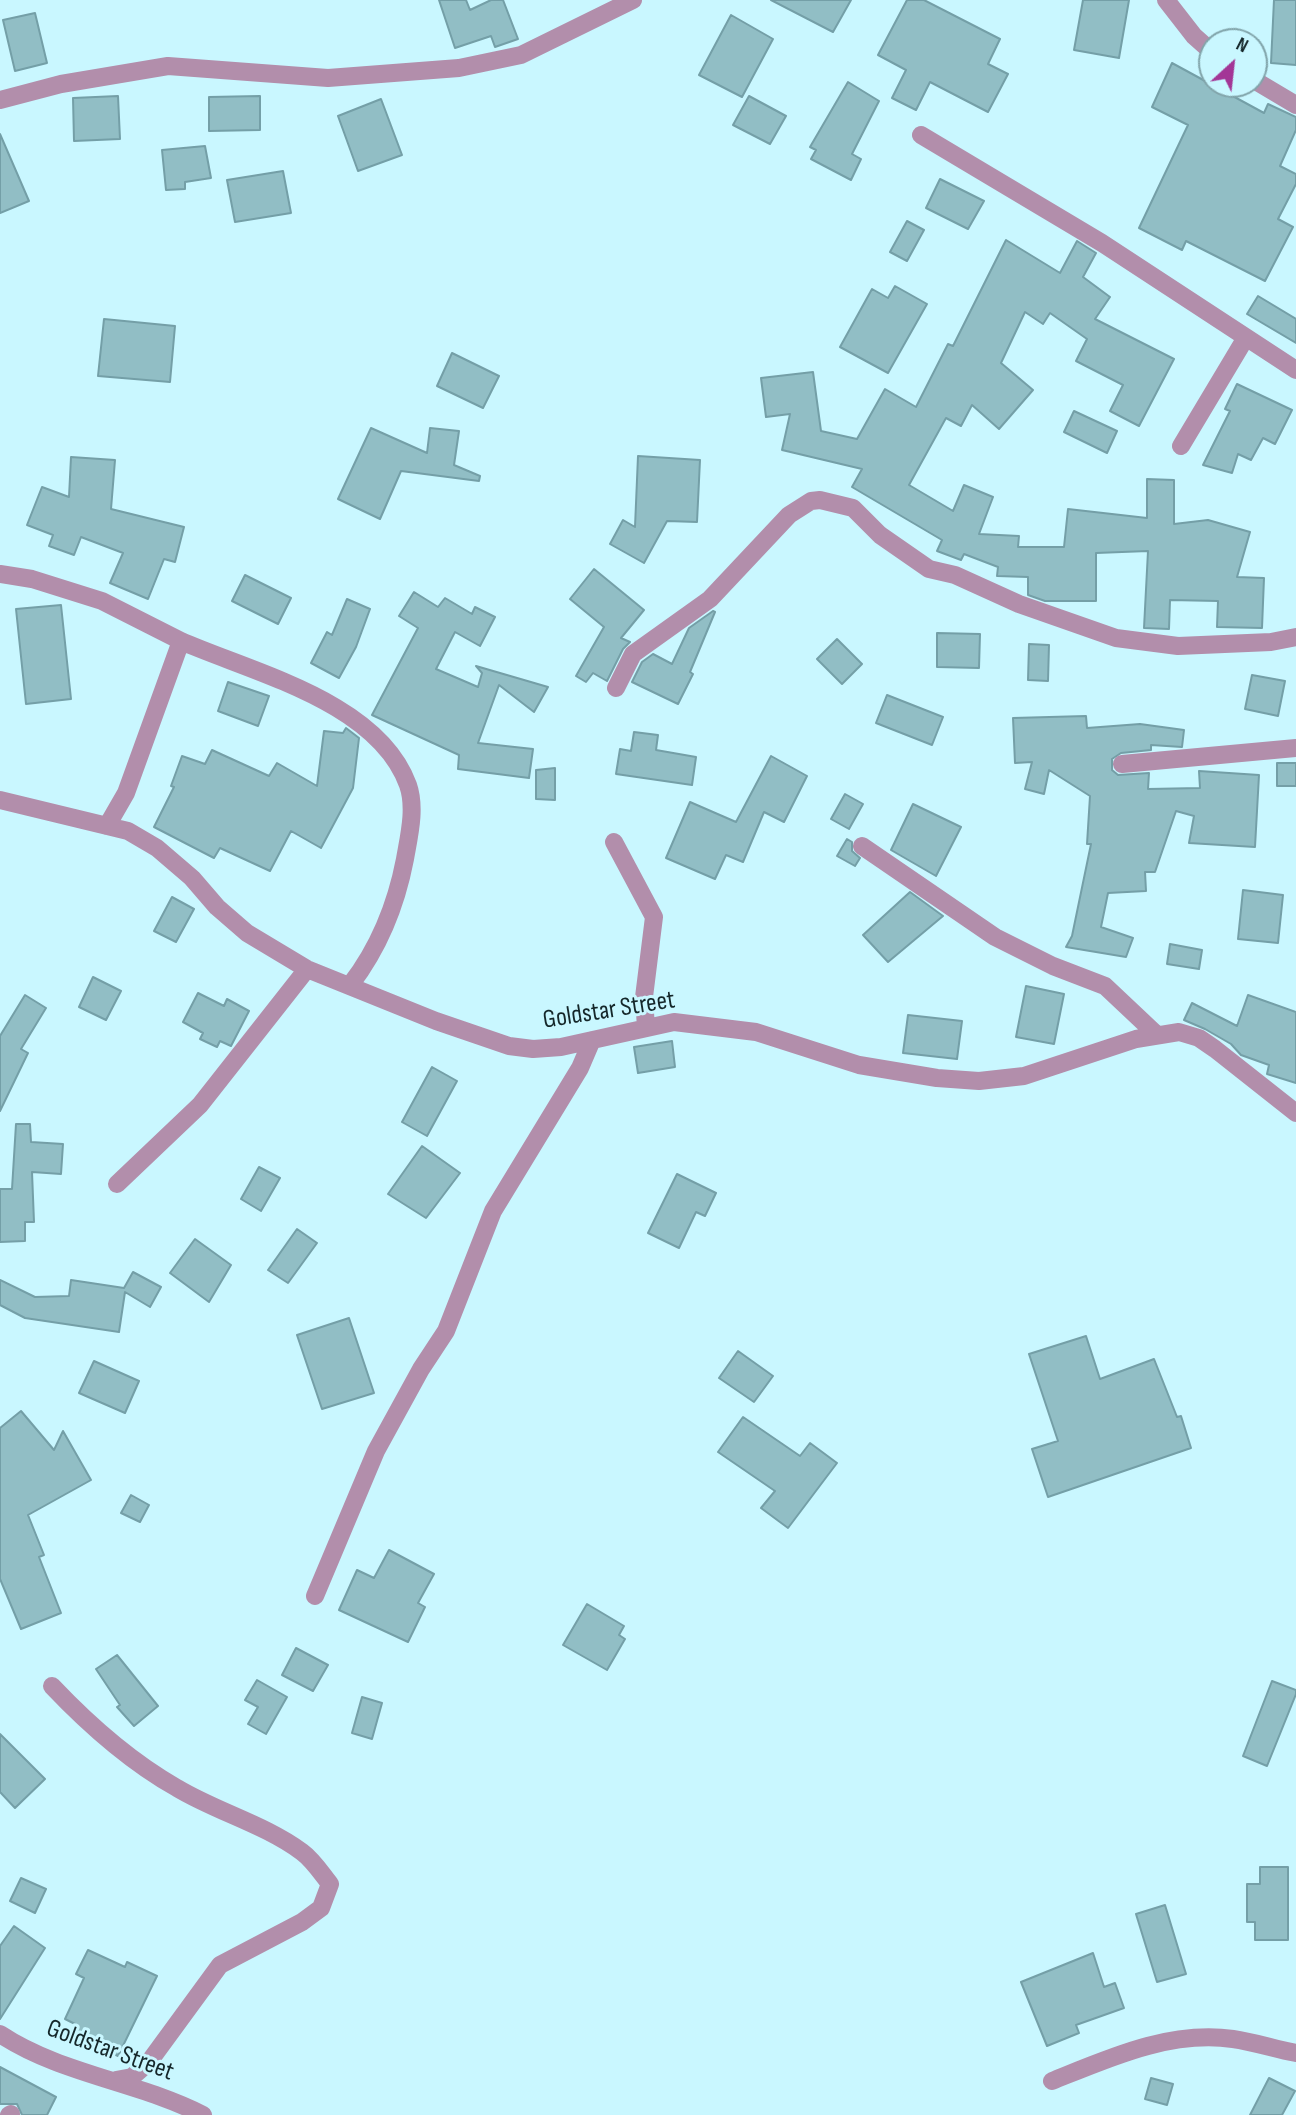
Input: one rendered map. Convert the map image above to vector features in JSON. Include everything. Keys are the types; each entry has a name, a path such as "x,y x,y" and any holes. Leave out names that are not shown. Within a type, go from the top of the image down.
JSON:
{"street":[{"path":"0,100 61,84 168,66 328,78 459,68 521,55 633,0"},
{"path":"1166,0 1198,40"},
{"path":"1268,88 1296,105"},
{"path":"921,135 1102,243 1296,370"},
{"path":"1181,446 1245,339"},
{"path":"616,688 633,654 710,599 789,515 811,501 820,500 853,508 880,535 929,569 955,575 1019,604 1115,638 1178,646 1271,642 1296,637"},
{"path":"0,574 33,579 102,601 181,641 290,684 360,723 389,753 409,787 412,816 398,892 381,939 351,984"},
{"path":"107,826 126,793 181,641"},
{"path":"1122,764 1296,748"},
{"name":"Goldstar Street","path":"0,800 128,831 157,848 192,878 217,907 247,933 307,969 351,984 436,1021 509,1046 533,1049 592,1040 674,1022 756,1032 859,1065 937,1078 979,1081 1024,1076 1157,1035 1179,1032 1199,1038 1296,1113"},
{"path":"614,842 654,917 644,997 646,1028"},
{"path":"862,846 995,937 1053,966 1105,986 1157,1035"},
{"path":"117,1184 200,1105 307,969"},
{"path":"315,1596 376,1451 421,1369 446,1331 493,1211 580,1068 592,1040"},
{"path":"52,1686 76,1712 142,1764 177,1788 285,1841 304,1854 330,1884 321,1908 220,1965 149,2062 132,2077 116,2080"},
{"name":"Goldstar Street","path":"0,2034 60,2062 116,2080 203,2115"},
{"path":"1052,2081 1142,2047 1178,2039 1231,2039 1296,2053"}],"building":[{"path":"439,0 466,0 470,10 491,0 503,0 518,39 495,47 491,36 455,48"},
{"path":"771,0 851,0 833,32"},
{"path":"907,0 924,0 1000,39 988,64 1008,74 988,112 930,82 916,110 892,98 906,70 878,55"},
{"path":"1083,0 1129,0 1119,58 1074,50"},
{"path":"1274,0 1296,0 1296,65 1271,63"},
{"path":"35,13 47,63 15,71 3,20"},
{"path":"731,15 773,39 742,97 699,75"},
{"path":"1172,63 1198,77 1198,98 1236,98 1264,113 1268,104 1296,117 1296,130 1280,166 1296,174 1296,184 1278,219 1293,227 1265,281 1186,241 1182,250 1139,228 1188,125 1152,107"},
{"path":"848,82 879,101 852,154 861,159 851,180 811,159 816,150 810,147"},
{"path":"118,96 120,139 74,141 73,98"},
{"path":"260,96 260,130 209,131 209,97"},
{"path":"749,96 786,116 770,144 733,125"},
{"path":"381,99 402,155 358,171 338,116"},
{"path":"0,134 29,201 0,213"},
{"path":"205,146 211,178 185,182 185,189 166,190 162,150"},
{"path":"283,171 291,213 235,222 227,180"},
{"path":"940,179 984,201 968,229 926,208"},
{"path":"907,221 924,230 907,261 890,252"},
{"path":"1006,240 1060,273 1077,241 1096,253 1083,277 1110,297 1095,319 1174,359 1139,426 1110,411 1123,385 1076,361 1087,339 1050,313 1043,324 1025,312 1001,363 1033,390 999,429 972,405 961,426 946,418 909,485 953,511 964,485 993,497 979,534 1019,536 1018,547 1064,547 1068,509 1147,518 1147,479 1174,480 1174,524 1208,520 1250,532 1237,577 1264,578 1262,628 1217,627 1218,601 1170,600 1169,629 1144,628 1148,551 1096,553 1096,601 1045,601 1028,595 1028,577 997,576 998,567 964,554 961,560 937,551 942,540 852,487 862,469 782,450 790,414 766,417 761,378 813,372 821,431 857,439 885,389 916,407 948,344 953,346"},
{"path":"895,286 927,304 888,373 840,347 872,289 888,298"},
{"path":"1258,296 1296,319 1296,343 1247,314"},
{"path":"104,319 175,326 170,382 98,376"},
{"path":"452,353 499,376 483,408 437,386"},
{"path":"1237,384 1292,410 1275,444 1263,438 1251,460 1238,454 1232,473 1203,465 1230,411 1225,409"},
{"path":"1074,411 1117,431 1107,453 1064,432"},
{"path":"371,428 427,453 430,428 459,431 454,465 480,476 479,481 401,471 380,519 338,499"},
{"path":"638,456 700,460 697,522 667,521 644,563 610,544 623,520 635,527"},
{"path":"71,457 115,460 111,509 184,527 175,562 164,559 148,599 110,583 123,553 81,537 74,555 49,546 53,535 27,525 42,487 69,497"},
{"path":"594,569 644,610 621,638 630,642 623,649 607,681 593,673 586,682 576,676 604,627 570,599"},
{"path":"245,575 291,598 278,624 232,601"},
{"path":"414,592 438,607 445,598 472,614 475,607 495,617 480,646 455,632 436,669 478,687 482,673 476,666 548,687 534,712 499,685 478,743 533,749 529,778 458,769 459,755 372,715 418,628 399,616"},
{"path":"347,599 370,609 356,647 339,678 311,663 327,632 332,635"},
{"path":"61,605 71,699 26,704 16,609"},
{"path":"715,612 690,672 693,674 678,704 632,682 642,662 653,654 672,664 689,628"},
{"path":"937,633 980,634 979,668 937,667"},
{"path":"837,639 862,664 842,684 817,659"},
{"path":"1029,644 1049,645 1048,681 1028,680"},
{"path":"1252,675 1285,681 1278,716 1245,709"},
{"path":"228,682 269,696 258,726 218,711"},
{"path":"887,695 943,717 932,745 876,723"},
{"path":"1086,716 1087,728 1140,724 1184,730 1182,747 1151,745 1151,750 1121,753 1112,759 1112,770 1118,775 1149,773 1148,789 1200,788 1199,771 1259,775 1255,847 1189,843 1194,816 1176,811 1155,872 1145,872 1146,891 1108,893 1101,927 1133,938 1126,957 1066,947 1072,936 1091,844 1087,844 1090,796 1049,770 1044,794 1025,789 1032,762 1015,763 1013,718"},
{"path":"346,728 359,738 353,788 321,848 291,831 270,871 220,848 214,858 154,827 174,787 171,786 182,756 205,764 212,750 269,776 277,763 317,786 324,731 343,733"},
{"path":"634,732 658,735 656,750 696,757 692,785 616,774 620,749 631,751"},
{"path":"771,756 807,776 784,822 764,812 743,862 726,855 715,879 666,858 690,802 736,822"},
{"path":"1277,763 1296,763 1296,786 1277,786"},
{"path":"555,768 555,800 536,799 536,770"},
{"path":"845,794 863,804 849,829 831,819"},
{"path":"913,804 961,827 936,876 891,850"},
{"path":"847,839 852,842 852,851 860,858 855,866 837,856"},
{"path":"1243,890 1283,895 1278,943 1238,939"},
{"path":"910,892 943,916 888,962 863,935"},
{"path":"172,897 194,909 176,942 154,931"},
{"path":"1170,944 1202,950 1199,969 1167,964"},
{"path":"93,977 121,991 106,1020 79,1007"},
{"path":"1026,986 1064,994 1054,1044 1016,1037"},
{"path":"198,993 224,1006 227,999 249,1011 231,1046 220,1041 217,1047 200,1039 203,1033 183,1022"},
{"path":"25,995 46,1008 21,1049 28,1053 0,1111 0,1036"},
{"path":"1248,995 1296,1012 1296,1083 1267,1074 1269,1065 1241,1055 1231,1044 1184,1020 1192,1003 1237,1026"},
{"path":"908,1015 962,1021 957,1059 903,1053"},
{"path":"672,1041 675,1067 638,1073 634,1047"},
{"path":"432,1067 457,1081 427,1136 402,1122"},
{"path":"16,1124 30,1124 31,1142 63,1144 61,1174 32,1172 34,1222 25,1222 25,1241 0,1242 0,1189 12,1189"},
{"path":"422,1146 460,1173 426,1218 388,1194"},
{"path":"259,1167 280,1178 261,1211 241,1199"},
{"path":"677,1174 716,1193 705,1216 696,1212 679,1248 648,1233"},
{"path":"297,1229 317,1243 288,1283 268,1270"},
{"path":"195,1239 231,1265 209,1302 170,1273"},
{"path":"133,1272 161,1287 150,1307 125,1292 119,1332 25,1318 0,1305 0,1280 35,1297 69,1296 71,1280 124,1288"},
{"path":"349,1318 374,1393 322,1409 297,1335"},
{"path":"1086,1336 1100,1379 1154,1359 1177,1417 1181,1416 1191,1448 1048,1497 1032,1449 1058,1441 1029,1354"},
{"path":"738,1351 773,1376 754,1402 719,1378"},
{"path":"94,1361 139,1381 125,1413 79,1393"},
{"path":"21,1411 54,1450 63,1431 91,1480 28,1515 44,1555 39,1557 61,1613 21,1629 0,1579 0,1428"},
{"path":"743,1417 800,1456 810,1443 837,1463 788,1528 761,1508 775,1491 718,1452"},
{"path":"131,1495 149,1505 140,1522 121,1513"},
{"path":"389,1550 434,1574 418,1603 425,1607 408,1642 339,1610 357,1570 374,1578"},
{"path":"587,1604 624,1626 619,1635 625,1639 607,1670 563,1645"},
{"path":"296,1648 328,1665 313,1691 282,1675"},
{"path":"117,1655 158,1706 134,1726 117,1707 120,1705 96,1669"},
{"path":"257,1680 287,1697 266,1734 248,1724 258,1707 245,1700"},
{"path":"1272,1681 1296,1690 1296,1694 1267,1766 1243,1756"},
{"path":"362,1697 382,1703 372,1739 352,1733"},
{"path":"0,1734 45,1779 15,1808 0,1792"},
{"path":"1260,1867 1288,1867 1288,1940 1255,1940 1255,1922 1247,1922 1247,1884 1260,1884"},
{"path":"21,1878 46,1889 35,1913 10,1901"},
{"path":"1165,1905 1186,1974 1157,1982 1136,1914"},
{"path":"14,1926 45,1948 0,2019 0,1946"},
{"path":"88,1950 125,1967 127,1962 157,1976 118,2056 84,2040 86,2035 73,2029 75,2024 65,2019 84,1978 76,1974"},
{"path":"1093,1953 1104,1987 1115,1983 1124,2008 1076,2025 1079,2033 1047,2046 1021,1982"},
{"path":"0,2067 56,2097 47,2115 22,2115 17,2104 0,2104"},
{"path":"1151,2078 1173,2084 1167,2105 1145,2099"},
{"path":"1269,2078 1295,2091 1282,2115 1250,2115"}]}
